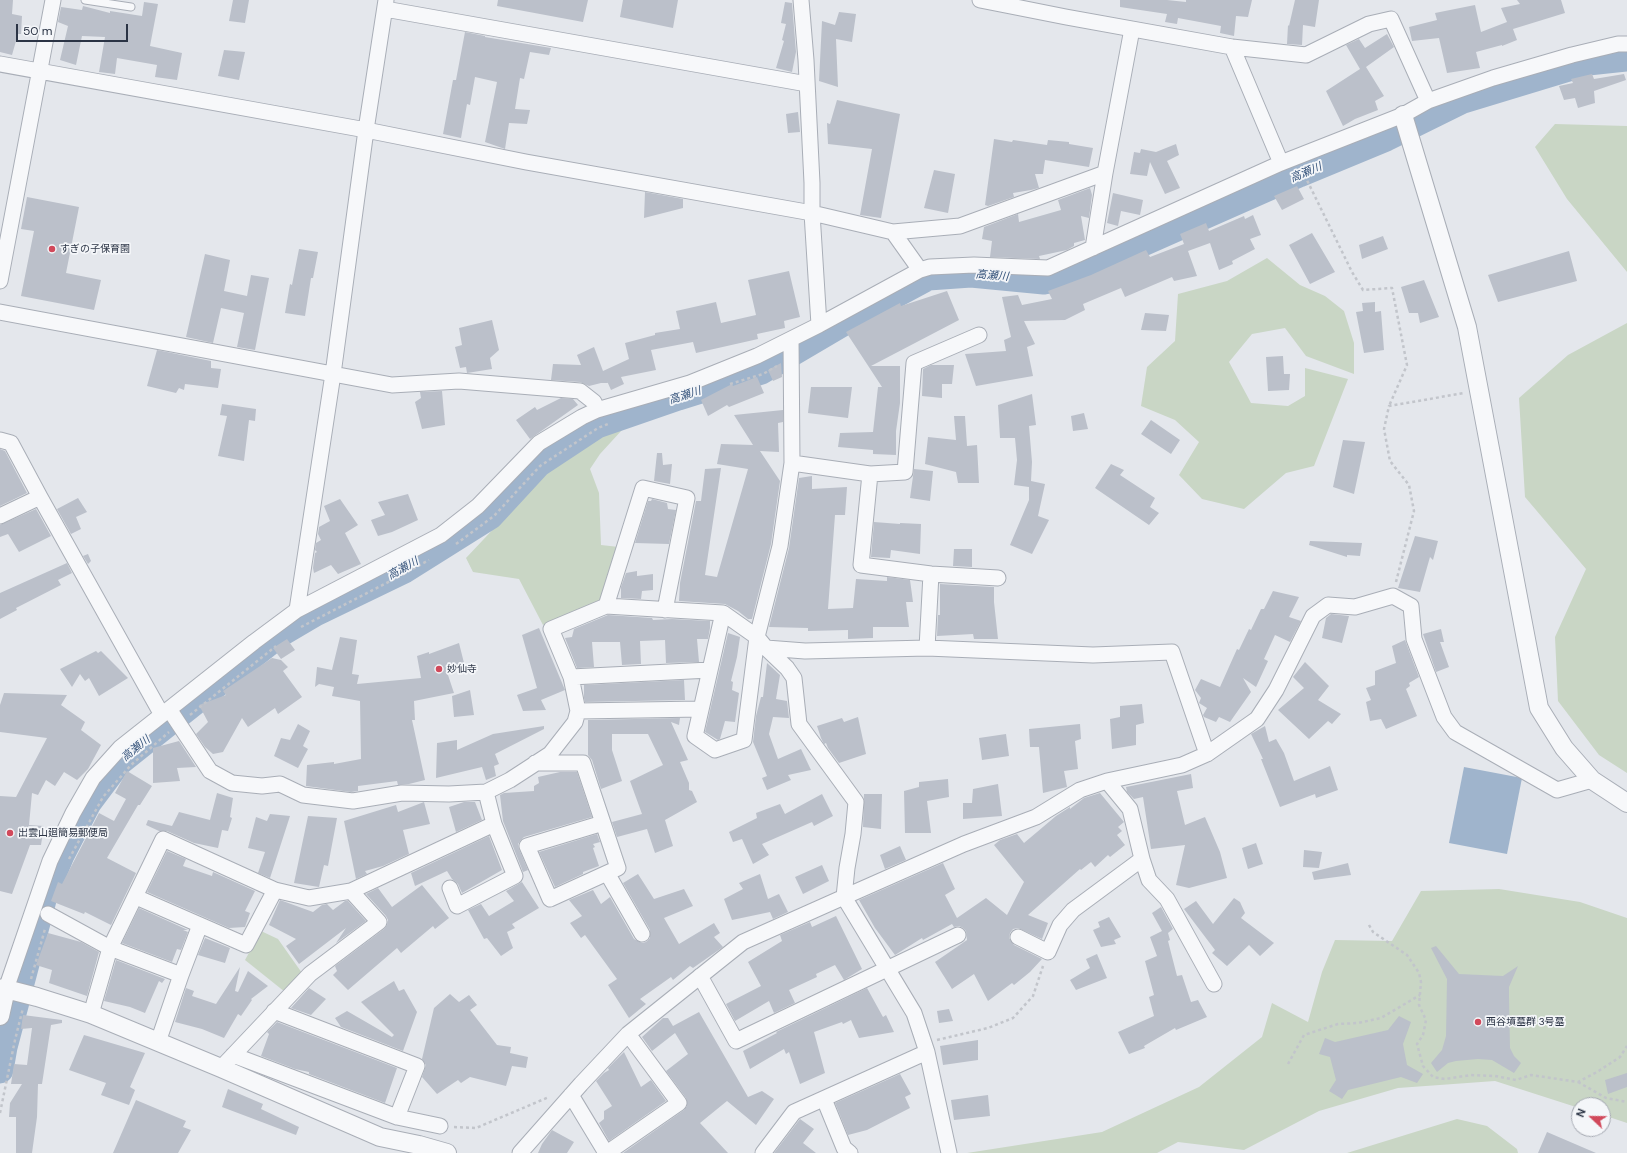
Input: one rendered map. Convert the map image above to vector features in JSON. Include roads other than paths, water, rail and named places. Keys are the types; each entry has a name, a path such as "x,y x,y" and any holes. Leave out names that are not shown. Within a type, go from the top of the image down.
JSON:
{"street":[{"path":"0,280 53,0"},
{"path":"801,0 807,84 812,213 819,325"},
{"path":"980,0 1009,3 1132,29 1232,47 1306,55 1369,24 1391,19 1428,101"},
{"path":"297,610 333,374 366,130 385,4 807,84"},
{"path":"1093,248 1132,29"},
{"path":"0,1016 3,988 50,861 73,813 93,778 120,748 297,610 441,535 478,506 540,443 582,417 597,410 690,383 757,356 930,266 974,265 1048,268 1281,163 1405,124 1428,101 1493,78 1572,55 1618,44 1627,44"},
{"path":"1232,47 1281,163"},
{"path":"0,64 366,130 526,162 812,213 893,232 960,226 1105,174"},
{"path":"1405,124 1467,327 1539,708 1564,748 1592,780 1627,803"},
{"path":"893,232 920,270"},
{"path":"0,312 392,385 459,381 580,391 594,402 597,410"},
{"path":"792,463 870,474 905,472 914,363 979,335"},
{"path":"723,613 695,736 715,750 744,740 780,546 792,463 791,339"},
{"path":"0,440 11,443 40,497 165,712 210,771 232,783 262,786 280,784 303,795 353,801 402,793 450,794 486,792 510,780 550,754 575,722 578,710 571,677 551,629 606,606 723,613 761,643 787,668 794,678 799,724 856,802 844,897 914,1013 925,1048 949,1153"},
{"path":"870,474 861,565 931,574 998,578"},
{"path":"606,606 643,488 687,498 665,610"},
{"path":"0,516 40,497"},
{"path":"927,648 931,574"},
{"path":"520,1153 571,1095 628,1034 743,942 964,844 1036,817 1080,790 1106,781 1182,765 1206,754 1257,719 1276,690 1313,616 1328,605 1355,607 1393,596 1411,606 1414,639 1444,717 1456,732 1557,790 1592,780"},
{"path":"761,643 805,651 927,648 1093,655 1172,652 1206,754"},
{"path":"571,677 710,670"},
{"path":"578,710 701,710"},
{"path":"535,763 583,763 603,823 618,868 550,899 527,846 603,823"},
{"path":"1106,781 1130,809 1142,859 1149,880 1167,899 1214,984"},
{"path":"450,888 457,906 514,876 494,824 486,792"},
{"path":"91,1014 110,948 163,839 275,890 309,898 351,891 494,824"},
{"path":"1018,937 1048,952 1060,926 1073,910 1142,859"},
{"path":"607,873 642,934"},
{"path":"136,896 246,945 275,890"},
{"path":"227,1062 310,974 379,922 351,891"},
{"path":"48,914 110,948 181,975"},
{"path":"158,1042 200,924"},
{"path":"700,976 736,1041 958,935"},
{"path":"3,988 91,1014 158,1042 227,1062 397,1117 440,1126"},
{"path":"274,1011 417,1066 397,1117"},
{"path":"571,1095 607,1153 679,1103 628,1034"},
{"path":"763,1153 794,1112 824,1100 925,1048"},
{"path":"227,1062 380,1137 419,1145 447,1153"},
{"path":"824,1100 844,1148 850,1153"}],"lane":[{"path":"85,0 131,7"}],"water":[{"path":"1464,767 1522,778 1507,854 1449,843"}],"waterway":[{"name":"高瀬川","path":"0,1070 4,1047 44,896 61,855 88,803 118,763 281,633 315,613 404,570 490,516 538,464 597,425 678,397 761,371 846,321 928,277 971,274 1044,281 1066,277 1299,174 1386,138 1463,100 1588,62 1627,58"}],"place":[{"name":"すぎの子保育園","path":"52,249"},
{"name":"妙仙寺","path":"439,669"},
{"name":"出雲山廻簡易郵便局","path":"10,833"},
{"name":"西谷墳墓群 3号墓","path":"1478,1022"}]}
